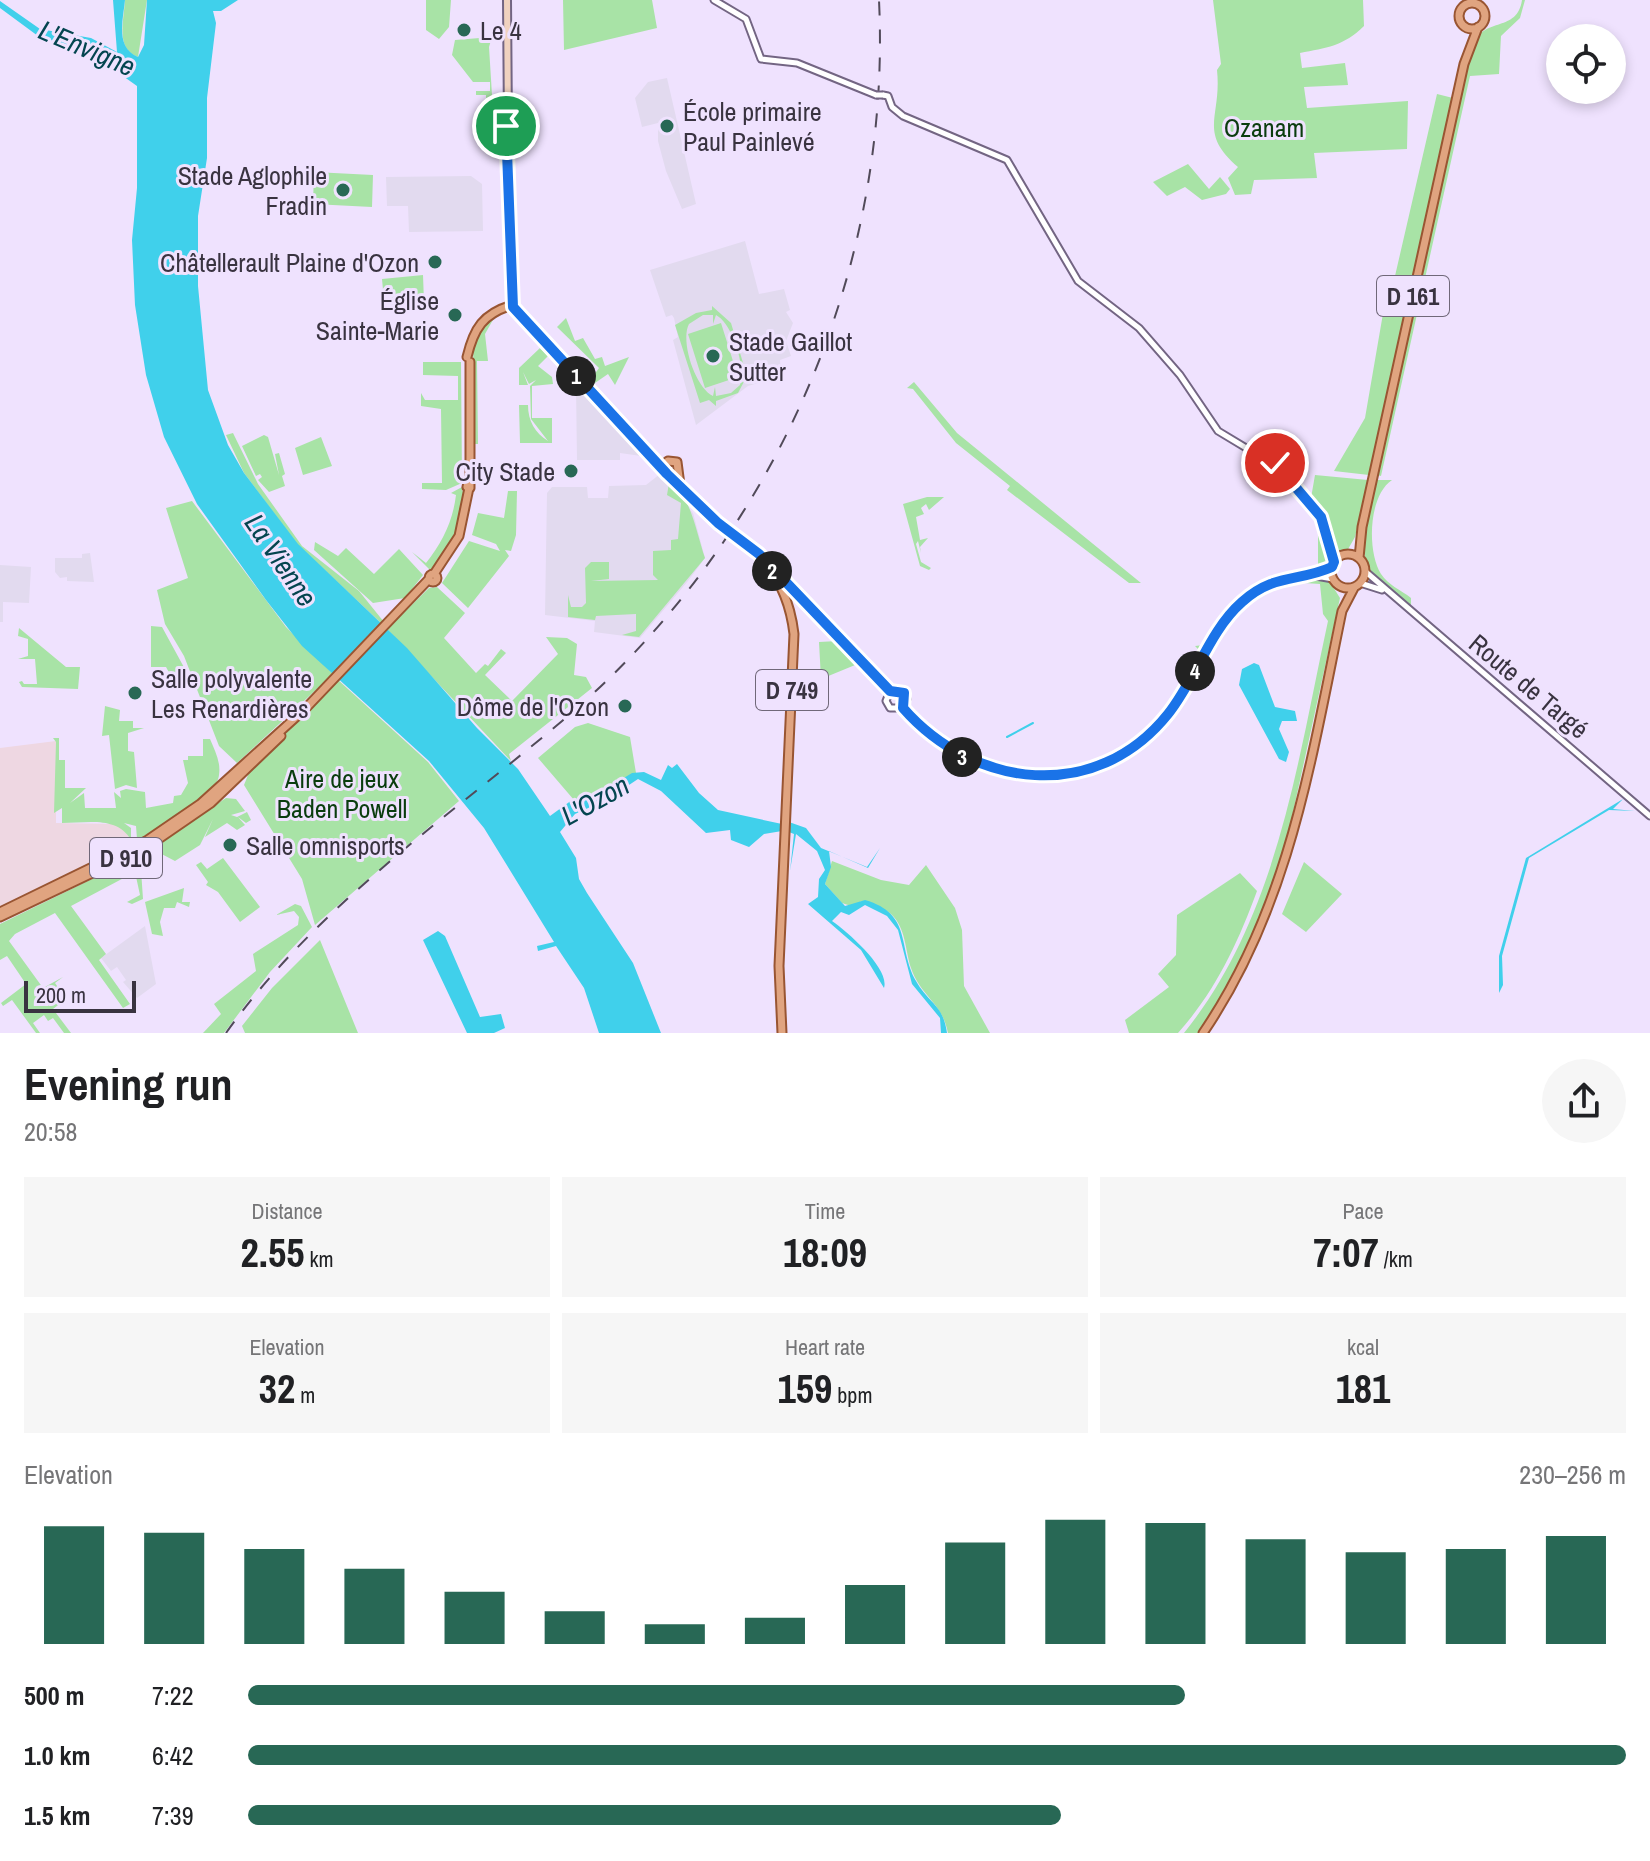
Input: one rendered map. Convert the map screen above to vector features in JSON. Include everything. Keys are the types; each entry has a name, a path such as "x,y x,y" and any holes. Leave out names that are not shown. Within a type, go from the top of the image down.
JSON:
{"main road":[{"path":"507,0 510,309 675,476"},
{"path":"1469,2 1481,4 1485,18 1478,27 1470,28 1462,24 1460,12 1469,2"},
{"name":"D 161","path":"1359,558 1362,527 1464,64 1467,37 1462,24"},
{"name":"D 161","path":"1464,64 1478,27"},
{"name":"D 910","path":"0,917 139,851 192,818 251,766 433,578 459,536 470,482 468,359 479,323 510,309"},
{"path":"662,463 677,462 675,476"},
{"name":"D 749","path":"675,476 680,487 759,554 775,575 790,611 794,642 779,966 782,1033"},
{"name":"D 161","path":"1338,560 1352,549 1362,527"},
{"path":"1203,1033 1240,975 1280,882 1342,611 1340,586 1333,579 1338,560 1359,558 1366,572 1342,611"},
{"path":"1340,586 1357,586"},
{"name":"D 910","path":"0,917 175,823 219,789 305,709"}],"street":[{"path":"714,0 746,19 761,59 797,63 888,96 894,109 903,116 1007,160 1078,281 1139,328 1186,382 1218,431 1281,469 1321,517 1327,542 1338,560 1269,584 1235,608 1178,701 1138,742 1114,757 1080,770 1023,775 968,760 929,734 903,708 890,708 886,701 890,691"},
{"name":"Route de Targé","path":"1366,572 1650,816"},
{"path":"775,575 890,691 904,693 903,708"},
{"path":"1301,575 1333,579"},
{"name":"Route de Targé","path":"1357,586 1390,594"},
{"path":"790,611 804,603"}],"shaded area":[{"name":"École primaire Paul Painlevé","path":"667,78 696,204 682,209 666,171 658,141 658,123 642,127 635,98 648,82"},
{"path":"471,176 482,184 483,231 409,232 408,206 387,206 386,177"},
{"path":"745,241 759,294 784,289 790,310 786,312 793,323 786,341 791,356 780,360 781,376 748,386 696,425 673,340 678,337 674,318 672,315 666,317 650,270"},
{"path":"576,386 642,451 641,456 620,453 620,460 577,460"},
{"path":"660,474 693,513 705,558 688,581 640,638 594,632 595,621 545,615 547,493 552,487 587,487 588,498 608,498 609,486 646,485"},
{"path":"90,553 94,582 67,581 67,577 60,578 55,572 55,558 82,558 82,554"},
{"path":"0,565 31,567 29,603 3,602 3,622 0,622"},
{"path":"56,741 56,823 116,824 126,830 132,844 0,908 0,748"},
{"path":"145,926 156,984 137,998 123,982 126,980 117,967 111,971 101,958"}],"green space":[{"path":"125,0 147,0 138,57 126,48 124,41"},
{"path":"426,0 451,0 449,27 439,39 426,30"},
{"path":"563,0 652,0 657,28 564,50"},
{"name":"Ozanam","path":"1213,0 1363,0 1364,26 1357,33 1334,45 1300,53 1302,68 1345,63 1348,85 1304,87 1307,108 1408,101 1407,149 1314,153 1317,178 1254,180 1251,194 1235,195 1228,178 1238,167 1218,143 1215,133 1217,70 1221,64"},
{"path":"1522,0 1525,0 1520,18 1501,36 1499,74 1470,76 1381,476 1377,475 1472,45 1485,30 1514,17"},
{"path":"492,37 489,47 492,95 501,95 500,126 486,126 486,95 476,95 476,91 490,91 490,82 473,82 452,55 455,40"},
{"path":"1437,94 1453,98 1369,475 1334,471 1365,418 1385,302 1392,289"},
{"path":"1188,164 1209,189 1220,177 1230,189 1226,194 1202,200 1185,187 1167,196 1153,182"},
{"name":"Stade Aglophile Fradin","path":"314,172 373,175 372,207 313,204"},
{"path":"423,275 424,302 416,299 416,311 385,311 382,279"},
{"path":"712,306 731,323 747,376 738,393 716,401 716,406 709,400 700,403 675,325 696,313 712,310","holes":["703,315 713,315 713,324 716,315 728,327 737,347 741,368 740,385 731,393 716,396 715,387 713,396 695,374 686,341 689,324"]},
{"path":"494,318 485,334 488,361 477,361 478,444 475,444 473,343 484,326"},
{"path":"566,318 575,341 583,338 595,359 602,357 605,366 629,357 615,385 608,374 595,383 591,379 599,368 557,327"},
{"name":"Stade Gaillot Sutter","path":"721,323 738,377 705,388 688,334"},
{"path":"540,348 548,356 538,366 552,377 553,384 532,386 532,418 552,418 552,443 520,443 519,405 528,405 529,416 533,426 548,441 531,419 530,386 536,380 529,384 523,372 528,385 519,385 519,368"},
{"path":"423,362 461,362 462,483 446,490 422,489 422,483 442,483 441,409 421,406 421,393 425,400 458,400 458,376 423,375"},
{"path":"914,382 957,433 1141,583 1129,583 1007,490 1010,486 956,443 913,389 907,388"},
{"path":"233,433 258,484 302,546 359,591 384,622 382,624 297,544 244,473 226,435"},
{"path":"264,435 268,437 279,475 275,454 279,453 285,474 282,476 285,486 269,492 258,480 262,477 260,474 256,476 242,446"},
{"path":"321,437 332,466 303,475 295,448"},
{"path":"660,474 670,480 685,499 705,558 639,637 622,635 636,631 636,614 596,616 595,620 568,617 568,595 571,607 582,607 586,603 585,568 591,562 609,562 609,579 591,581 658,580 653,575 653,551 671,550 671,540 678,539 681,503 667,495 669,483"},
{"path":"1315,475 1368,480 1355,537 1347,551 1339,553 1333,550 1326,520 1308,498 1311,498"},
{"path":"1376,480 1392,480 1378,498 1374,511 1372,539 1376,564 1387,581 1411,598 1411,606 1377,581 1364,553 1364,537"},
{"path":"462,487 462,491 467,492 455,538 435,571 431,571 412,552 426,563 442,540 449,523 456,495 451,493"},
{"path":"508,491 517,491 516,535 511,551 505,550 509,556 468,608 442,583 469,541 500,551 496,544 472,535 478,513 504,518"},
{"path":"927,497 944,497 929,510 926,504 921,508 924,514 916,517 920,540 928,538 920,547 921,553 918,541 916,544 921,562 931,568 929,570 920,566 903,504"},
{"path":"192,501 286,627 333,674 237,763 219,746 184,656 165,624 157,590 188,578 166,508"},
{"path":"1318,518 1330,560 1328,566 1266,585 1244,598 1201,652 1195,646 1204,645 1225,615 1250,592 1281,576 1318,565"},
{"path":"315,542 338,556 346,548 374,574 399,549 423,575 405,598 373,603 314,550"},
{"path":"1309,577 1328,579 1340,598 1279,876 1238,970 1199,1033 1184,1033 1216,988 1242,939 1280,836 1328,621 1323,614 1320,584 1289,582"},
{"path":"437,587 465,613 444,638 476,673 485,664 488,666 501,649 506,653 485,675 512,701 558,654 546,637 567,638 577,644 574,675 586,677 592,688 509,754 511,761 387,629 429,588"},
{"path":"151,626 162,627 186,671 179,679 172,678 166,667 151,667"},
{"path":"19,628 66,667 80,667 78,689 22,687 19,682 22,681 24,684 37,684 35,659 18,659 28,656 28,639 18,636"},
{"path":"838,641 860,663 821,679 819,642"},
{"name":"Aire de jeux Baden Powell","path":"337,679 428,762 459,801 315,925 302,879 244,785 250,770"},
{"path":"105,706 120,710 119,721 133,721 133,728 144,728 128,733 128,751 134,752 137,788 126,785 115,789 109,735 102,736"},
{"path":"588,723 630,737 636,773 604,790 574,800 538,758 575,727"},
{"path":"53,738 59,738 59,760 65,760 65,788 86,788 70,803 84,793 85,808 116,808 114,792 121,798 120,791 126,789 145,792 146,808 173,803 174,796 181,795 188,783 183,760 188,760 188,756 203,756 203,739 210,739 218,761 219,775 216,783 199,801 143,837 137,839 136,826 124,823 131,828 131,840 125,832 110,824 62,823 62,808 54,813 56,742"},
{"path":"226,798 236,799 245,811 231,815 237,817 247,812 251,820 246,823 238,817 245,825 237,830 227,823 205,837 213,819 200,845 175,861 150,848"},
{"path":"135,858 141,870 143,899 132,904 127,902 140,895 135,872 71,906 106,954 99,960 130,1004 123,1008 55,913 15,934 9,941 43,988 63,977 55,983 66,999 53,1009 71,1033 64,1033 53,1018 48,1021 44,1015 33,1023 40,1033 36,1033 12,1000 3,1006 1,1003 26,984 7,956 0,960 0,924"},
{"path":"223,858 260,907 240,922 218,892 206,885 208,882 196,865 201,862 207,869"},
{"path":"832,861 881,880 909,885 926,865 955,908 962,930 964,986 990,1033 948,1033 941,1014 915,978 896,920 885,910 862,901 851,906 842,903 825,884"},
{"path":"1304,862 1342,894 1306,932 1282,914"},
{"path":"1240,873 1257,891 1233,948 1203,1001 1178,1033 1129,1033 1125,1020 1169,987 1158,974 1176,955 1177,915"},
{"path":"184,888 182,902 190,902 189,907 177,902 175,908 164,908 160,922 163,936 152,934 145,902"},
{"path":"295,904 301,906 312,927 270,972 224,1033 203,1033 221,1014 214,1004 256,971 253,954 298,925 299,917 294,911 276,915"},
{"path":"320,940 358,1033 245,1033 242,1026 272,988"}],"water":[{"path":"113,0 125,0 123,40 131,53 138,57 144,45 147,0 238,0 221,11 213,11 216,23 207,98 207,158 198,216 198,286 208,390 228,445 244,473 298,544 407,648 477,728 518,769 550,816 572,800 604,790 632,773 644,772 661,780 668,765 672,768 677,764 699,793 718,810 782,824 782,831 764,834 749,847 731,840 730,830 706,833 661,791 638,779 608,799 575,814 560,832 576,858 579,879 633,963 661,1033 599,1033 584,988 556,946 538,951 537,946 554,942 484,828 429,761 302,646 197,504 164,437 146,375 135,305 132,240 137,188 137,86 89,52 38,36 0,8 0,1 40,29 91,38 117,52"},
{"path":"1254,663 1259,665 1275,707 1295,711 1297,721 1282,721 1279,729 1289,752 1286,762 1279,759 1239,685 1242,669"},
{"path":"1623,799 1613,809 1635,811 1609,810 1529,858 1502,956 1503,985 1499,993 1499,956 1526,858"},
{"path":"789,822 806,828 821,848 829,851 831,867 825,884 845,906 865,900 891,914 901,933 916,981 939,1010 947,1033 941,1033 940,1018 912,984 898,930 887,916 865,905 849,915 841,912 832,921 858,942 875,962 881,971 884,988 861,950 808,904 818,897 819,879 825,870 817,851 796,834 790,871 794,834 789,832"},
{"path":"438,931 445,936 480,1017 501,1014 505,1028 494,1033 467,1033 423,940"}],"waterway":[{"path":"1007,737 1033,723"}],"railway":[{"path":"226,1033 262,986 343,903 568,716 641,646 705,568 760,483 806,393 841,299 865,201 878,101 879,0"}],"place":[{"name":"Le 4","path":"464,30"},
{"name":"École primaire Paul Painlevé","path":"667,126"},
{"name":"Stade Aglophile Fradin","path":"343,190"},
{"name":"Châtellerault Plaine d'Ozon","path":"435,262"},
{"name":"Église Sainte-Marie","path":"455,315"},
{"name":"Stade Gaillot Sutter","path":"713,356"},
{"name":"City Stade","path":"571,471"},
{"name":"Salle polyvalente Les Renardières","path":"135,693"},
{"name":"Dôme de l'Ozon","path":"625,706"},
{"name":"Salle omnisports","path":"230,845"}],"route":[{"path":"506,126 513,307 663,470 718,523 759,554 775,575 868,665 890,691 904,693 907,699 903,708 922,728 963,758 994,770 1034,776 1088,768 1123,753 1146,736 1178,701 1235,608 1275,581 1332,567 1334,562 1323,522 1275,463"}],"water label":[{"name":"L'Envigne","path":"87,48"},
{"name":"La Vienne","path":"281,560"},
{"name":"L'Ozon","path":"595,800"}]}
